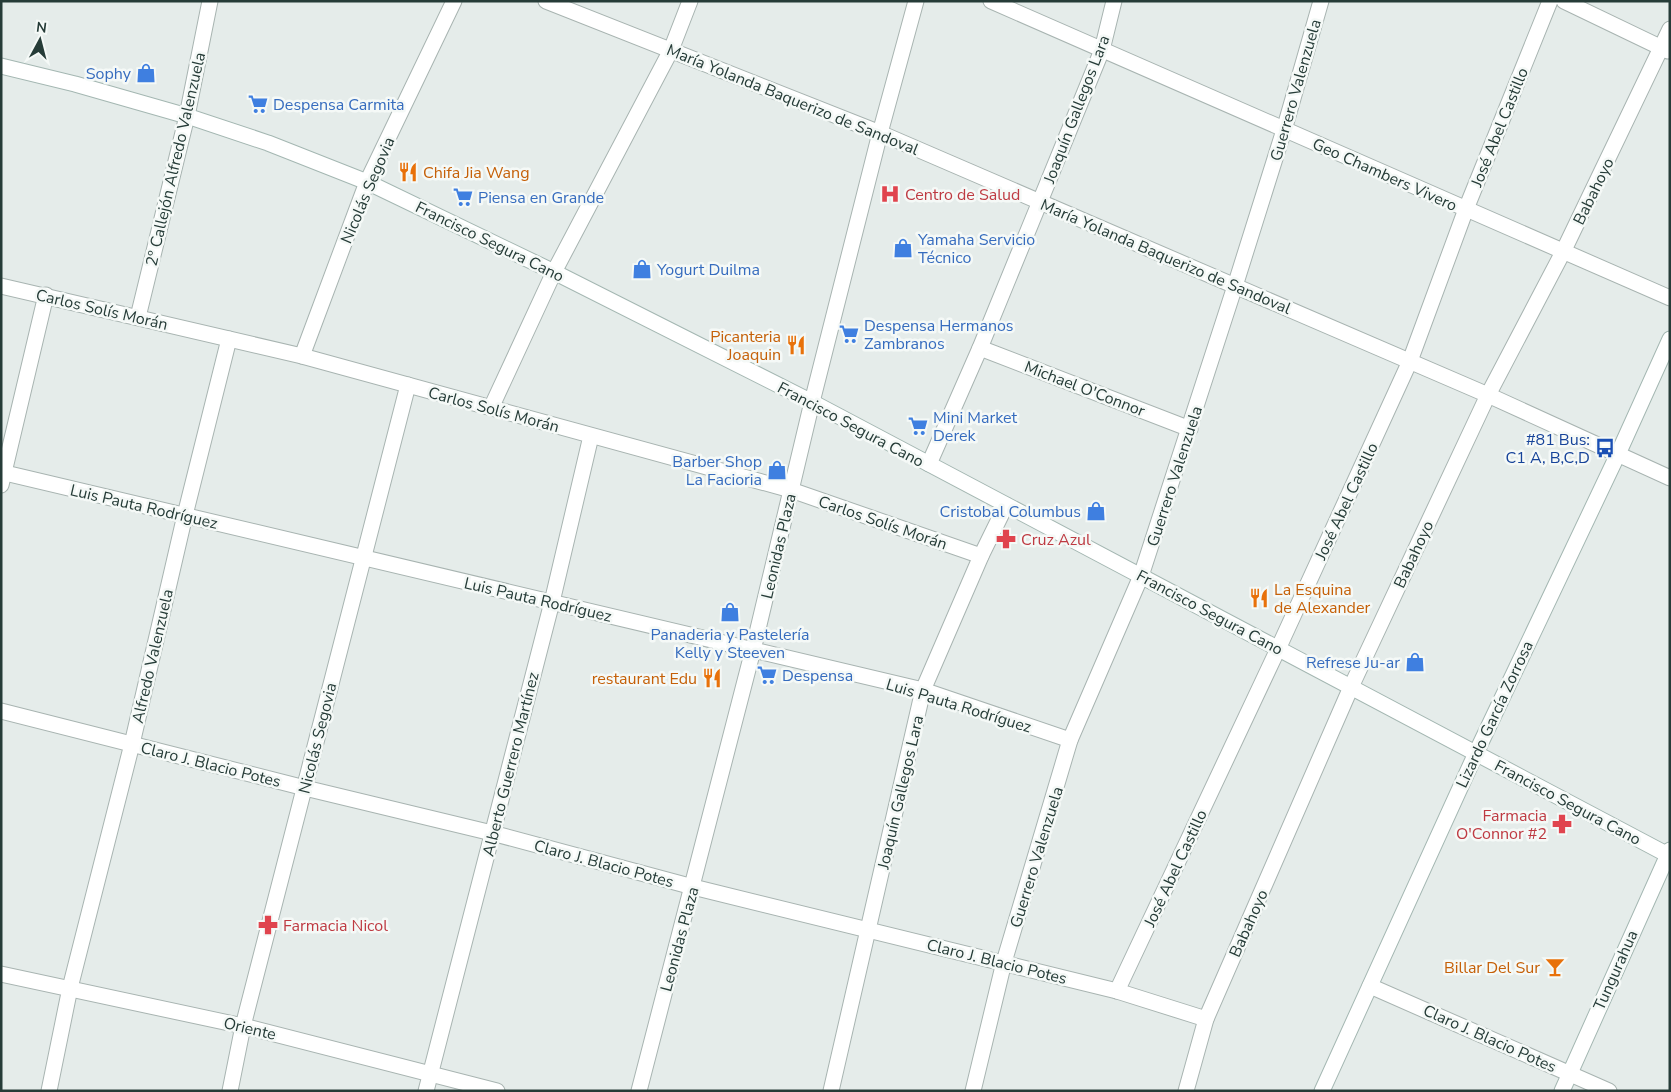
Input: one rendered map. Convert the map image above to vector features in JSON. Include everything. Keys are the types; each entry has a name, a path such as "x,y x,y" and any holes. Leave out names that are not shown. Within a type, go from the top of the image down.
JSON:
{"street":[{"name":"2º Callejón Alfredo Valenzuela","path":"138,317 187,116 210,1"},
{"name":"Nicolás Segovia","path":"302,356 367,182 454,1"},
{"name":"María Yolanda Baquerizo de Sandoval","path":"546,1 880,133 1488,395 1670,478"},
{"path":"491,408 554,272 671,50 690,1"},
{"name":"Leonidas Plaza","path":"639,1091 753,650 812,402 880,133 916,1"},
{"name":"Geo Chambers Vivero","path":"991,1 1670,298"},
{"name":"Joaquín Gallegos Lara","path":"929,464 980,348 1102,50 1114,1"},
{"name":"Guerrero Valenzuela","path":"973,1091 1004,962 1070,740 1141,576 1236,286 1321,1"},
{"name":"José Abel Castillo","path":"1117,990 1278,649 1410,361 1466,209 1550,1"},
{"path":"1564,1 1665,49"},
{"name":"Babahoyo","path":"1186,1091 1206,1019 1351,687 1488,395 1564,252 1665,49 1670,29"},
{"name":"Francisco Segura Cano","path":"1,66 75,84 187,116 268,143 367,182 554,272 812,402 1278,649 1669,853"},
{"name":"Carlos Solís Morán","path":"1,286 302,356 791,490 981,556"},
{"path":"2,476 46,296"},
{"name":"Alfredo Valenzuela","path":"49,1091 70,988 132,744 184,516 229,339"},
{"name":"Lizardo García Zorrosa","path":"1322,1091 1476,753 1618,454 1670,339"},
{"name":"Michael O'Connor","path":"980,348 1190,429"},
{"name":"Nicolás Segovia","path":"230,1091 243,1026 362,558 408,386"},
{"name":"Alberto Guerrero Martínez","path":"426,1091 552,602 591,436"},
{"name":"Luis Pauta Rodríguez","path":"2,476 184,516 923,690 1070,740"},
{"name":"Joaquín Gallegos Lara","path":"831,1091 923,690 981,556 1006,505"},
{"name":"Claro J. Blacio Potes","path":"1,711 304,788 492,833 693,886 1117,990 1206,1019"},
{"name":"Tungurahua","path":"1562,1091 1669,853"},
{"name":"Oriente","path":"1,974 243,1026 430,1072 497,1091"},
{"name":"Claro J. Blacio Potes","path":"1370,986 1609,1091"}],"place":[{"name":"Sophy","path":"146,73"},
{"name":"Despensa Carmita","path":"258,104"},
{"name":"Chifa Jia Wang","path":"408,172"},
{"name":"Centro de Salud","path":"890,194"},
{"name":"Piensa en Grande","path":"463,197"},
{"name":"Yamaha Servicio Técnico","path":"903,248"},
{"name":"Yogurt Duilma","path":"642,269"},
{"name":"Despensa Hermanos Zambranos","path":"849,334"},
{"name":"Picanteria Joaquin","path":"796,345"},
{"name":"Mini Market Derek","path":"918,426"},
{"name":"#81 Bus: C1 A, B,C,D","path":"1605,448"},
{"name":"Barber Shop La Facioria","path":"777,470"},
{"name":"Cristobal Columbus","path":"1096,511"},
{"name":"Cruz Azul","path":"1006,539"},
{"name":"La Esquina de Alexander","path":"1259,598"},
{"name":"Panaderia y Pastelería Kelly y Steeven","path":"730,612"},
{"name":"Refrese Ju-ar","path":"1415,662"},
{"name":"Despensa","path":"767,675"},
{"name":"restaurant Edu","path":"712,678"},
{"name":"Farmacia O'Connor #2","path":"1562,824"},
{"name":"Farmacia Nicol","path":"268,925"},
{"name":"Billar Del Sur","path":"1555,967"}]}
